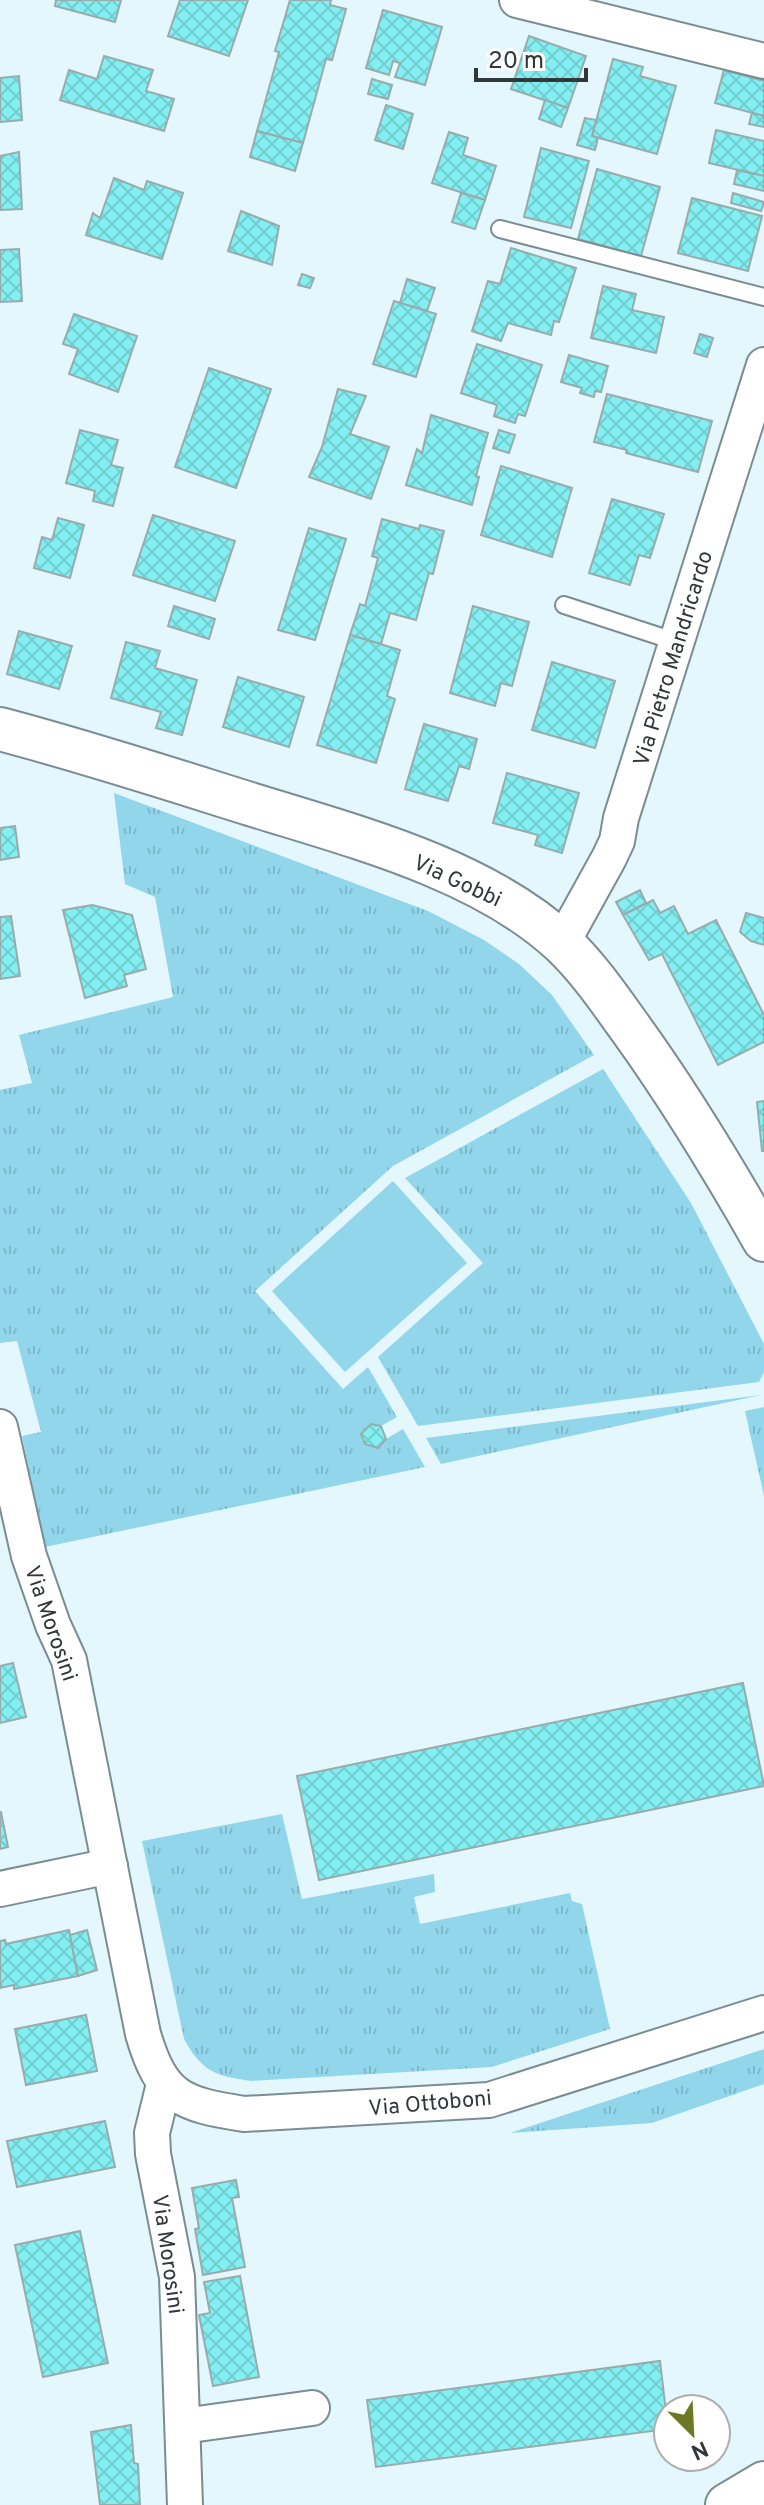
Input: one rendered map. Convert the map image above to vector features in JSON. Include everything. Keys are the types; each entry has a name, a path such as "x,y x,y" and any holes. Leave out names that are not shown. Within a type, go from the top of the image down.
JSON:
{"street":[{"path":"517,0 764,61"},
{"name":"Via Pietro Mandricardo","path":"562,943 617,841 621,818 764,365"},
{"name":"Via Gobbi","path":"0,729 350,835 441,869 527,914 590,972 667,1080 764,1240"},
{"name":"Via Morosini","path":"0,1427 29,1556 69,1660 143,2034 151,2061 173,2092 156,2112 152,2133 153,2154 177,2277 185,2505"},
{"path":"0,1889 110,1866"},
{"name":"Via Ottoboni","path":"173,2092 211,2109 244,2114 489,2100 764,2013"},
{"path":"183,2426 312,2408"},
{"path":"727,2505 764,2483"}],"lane":[{"path":"500,229 764,297"},
{"path":"564,605 677,642"}],"green space":[{"path":"114,793 428,911 484,940 519,964 552,995 594,1055 393,1166 255,1291 343,1389 368,1367 397,1417 381,1426 370,1424 361,1434 365,1444 378,1448 403,1429 425,1467 45,1547 22,1436 41,1432 17,1341 0,1343 0,1090 32,1083 19,1035 173,997 155,897 125,884"},
{"path":"603,1069 691,1203 764,1344 764,1372 759,1382 418,1426 378,1357 483,1263 405,1178"},
{"path":"393,1181 467,1263 345,1372 272,1291"},
{"path":"761,1395 441,1464 426,1438"},
{"path":"764,1407 764,1496 745,1411"},
{"path":"282,1814 302,1899 434,1874 435,1892 414,1897 420,1924 570,1893 572,1901 582,1904 610,2029 492,2067 251,2081 211,2070 197,2059 184,2039 142,1841"},
{"path":"764,2049 764,2084 652,2123 510,2133"}],"building":[{"path":"56,0 121,0 115,22 55,6"},
{"path":"180,0 248,0 229,56 168,36"},
{"path":"290,0 331,0 330,5 346,9 332,60 326,59 303,143 257,131"},
{"path":"383,10 442,27 425,85 395,77 400,63 393,61 389,75 366,68"},
{"path":"529,36 586,56 568,108 511,89"},
{"path":"104,56 153,70 146,91 174,99 164,131 60,100 69,70 97,79"},
{"path":"613,59 643,67 640,76 676,86 657,154 592,136"},
{"path":"724,70 764,81 764,116 715,103"},
{"path":"19,76 22,120 0,122 0,78"},
{"path":"372,79 392,85 388,99 368,94"},
{"path":"545,100 568,108 561,127 539,119"},
{"path":"386,105 413,114 403,149 375,140"},
{"path":"752,113 764,116 764,127 749,124"},
{"path":"585,118 596,120 592,136 598,138 595,150 577,145"},
{"path":"716,130 764,141 764,176 709,163"},
{"path":"257,131 303,143 295,171 250,157"},
{"path":"449,132 468,138 463,155 496,166 485,200 432,183"},
{"path":"541,148 589,161 571,228 524,217"},
{"path":"19,152 22,209 0,210 0,156"},
{"path":"597,169 660,187 641,256 578,239"},
{"path":"737,170 764,176 764,191 734,184"},
{"path":"114,178 144,190 147,181 183,193 162,259 86,235 93,213 100,218"},
{"path":"461,193 485,200 475,229 452,222"},
{"path":"733,193 764,202 761,211 731,203"},
{"path":"692,198 762,216 748,271 678,253"},
{"path":"241,211 279,226 272,265 228,251"},
{"path":"511,248 576,268 559,322 554,321 551,335 508,323 501,341 472,331 488,281 500,284"},
{"path":"19,249 22,301 0,302 0,250"},
{"path":"302,274 314,278 310,288 298,285"},
{"path":"407,279 435,288 427,311 400,303"},
{"path":"603,286 636,294 632,310 664,317 656,353 591,338"},
{"path":"394,301 436,314 416,377 373,364"},
{"path":"74,314 137,336 118,392 69,374 78,349 63,344"},
{"path":"700,334 713,338 707,357 694,353"},
{"path":"477,344 542,365 525,416 518,414 515,423 494,416 497,405 461,393"},
{"path":"569,355 608,366 601,392 595,391 594,397 580,393 582,388 561,382"},
{"path":"209,368 271,389 236,488 175,467"},
{"path":"338,389 366,396 350,434 389,447 371,499 309,477 322,447"},
{"path":"607,394 712,421 698,472 594,442"},
{"path":"431,415 488,433 472,505 406,485 417,449 422,453"},
{"path":"80,430 118,440 111,465 123,468 113,506 93,501 95,491 66,483"},
{"path":"499,430 515,435 509,453 493,448"},
{"path":"501,466 572,488 552,557 481,535"},
{"path":"612,499 664,514 650,558 639,555 630,585 589,573"},
{"path":"153,515 235,541 215,601 133,575"},
{"path":"58,518 84,525 70,578 34,568 42,537 52,540"},
{"path":"382,519 419,529 420,525 444,531 433,574 429,573 416,620 390,613 381,644 350,635 360,604 365,606 378,558 372,556"},
{"path":"309,528 346,539 315,640 278,630"},
{"path":"174,606 215,619 209,639 168,626"},
{"path":"473,606 529,622 512,686 501,683 495,706 450,693"},
{"path":"19,631 72,646 59,689 7,674"},
{"path":"350,635 400,650 387,696 395,699 376,763 317,745"},
{"path":"126,642 160,651 155,668 197,680 182,735 156,728 161,712 111,698"},
{"path":"552,662 615,681 595,748 532,730"},
{"path":"238,677 304,697 289,747 223,727"},
{"path":"424,724 477,739 469,769 459,766 448,801 405,789"},
{"path":"507,773 579,793 562,853 535,845 538,835 493,823"},
{"path":"15,826 19,857 0,860 0,828"},
{"path":"640,890 646,903 623,915 616,902"},
{"path":"653,900 660,913 674,906 688,934 716,920 764,1015 764,1042 718,1065 662,954 649,960 623,915"},
{"path":"92,905 132,915 146,969 124,975 127,986 85,998 63,910"},
{"path":"746,913 764,918 764,945 751,941 740,932"},
{"path":"11,916 20,976 0,979 0,917"},
{"path":"764,1101 764,1151 762,1151 757,1102"},
{"path":"371,1424 381,1426 386,1439 378,1448 365,1444 361,1434"},
{"path":"13,1663 26,1717 0,1723 0,1666"},
{"path":"743,1683 764,1786 319,1880 297,1776"},
{"path":"0,1812 8,1847 0,1849"},
{"path":"69,1930 78,1976 14,1989 14,1985 0,1988 0,1941 5,1940 6,1944"},
{"path":"87,1930 97,1970 78,1976 70,1935"},
{"path":"86,2015 97,2071 26,2085 15,2029"},
{"path":"105,2121 115,2167 17,2187 7,2141"},
{"path":"236,2180 239,2197 232,2198 245,2267 203,2275 192,2188"},
{"path":"80,2231 108,2363 43,2377 15,2245"},
{"path":"240,2276 259,2377 213,2386 199,2315 210,2313 204,2282"},
{"path":"660,2361 664,2393 652,2393 652,2431 376,2467 367,2400"},
{"path":"131,2425 134,2463 138,2464 140,2505 100,2505 91,2432"}]}
